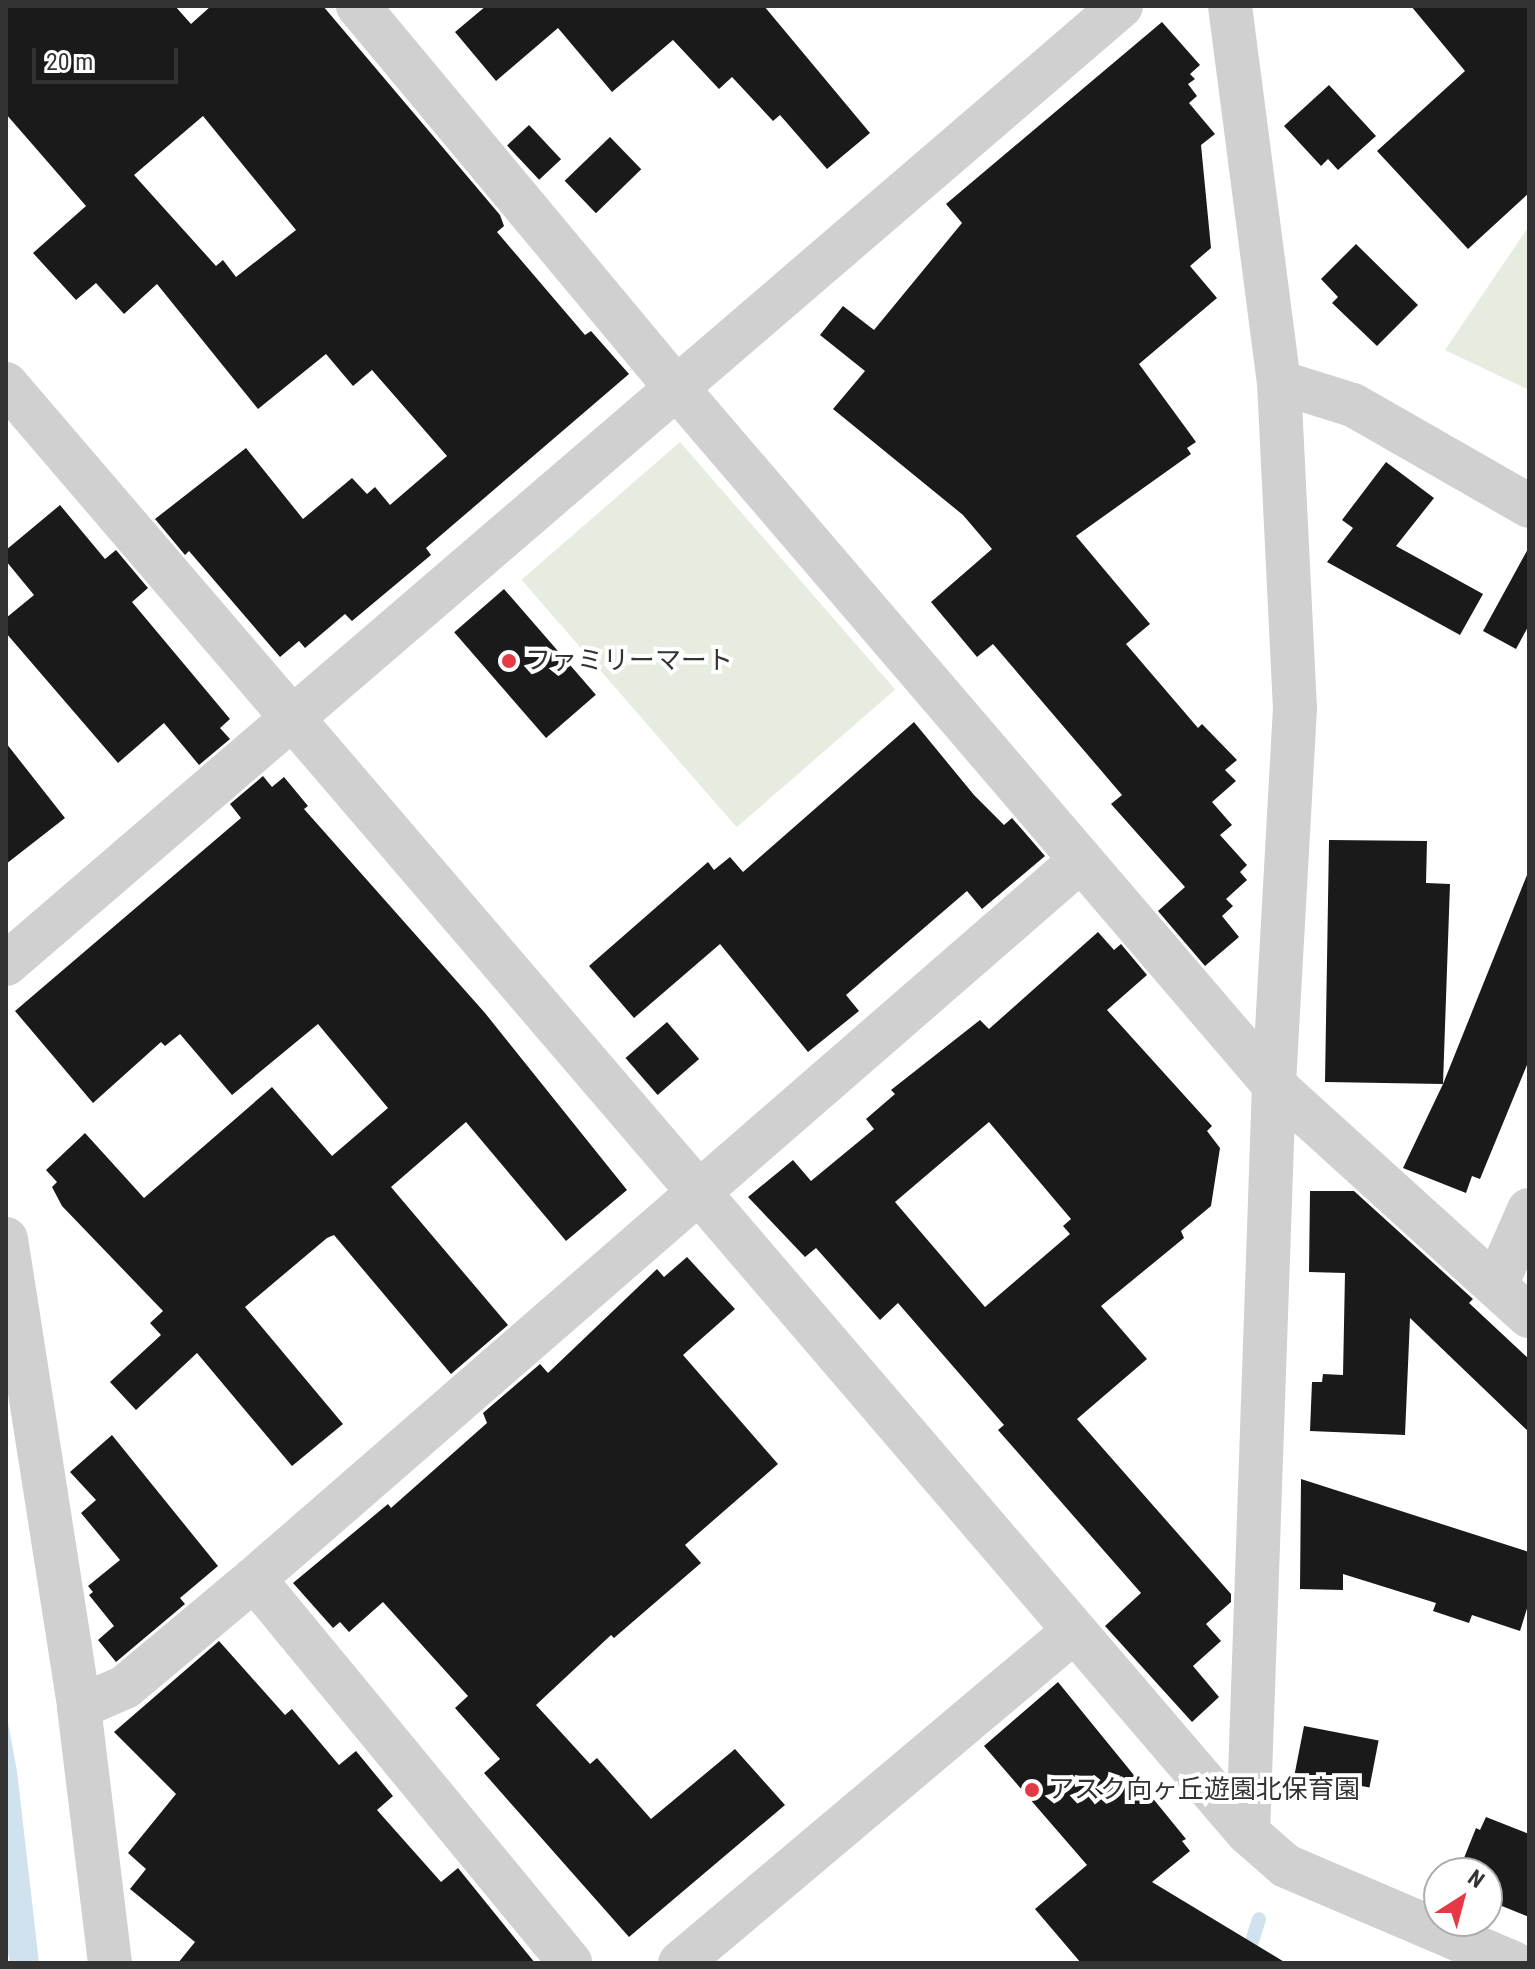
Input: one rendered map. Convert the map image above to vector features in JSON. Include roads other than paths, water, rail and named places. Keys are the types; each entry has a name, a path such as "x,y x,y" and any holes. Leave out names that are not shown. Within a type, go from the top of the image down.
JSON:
{"street":[{"path":"358,6 676,387 1274,1085 1529,1316"},
{"path":"6,964 1121,6"},
{"path":"1230,6 1279,382 1295,708 1274,1085 1248,1833"},
{"path":"1279,382 1353,405 1529,506"},
{"path":"6,384 289,720 701,1194 1248,1833 1286,1866 1513,1963"},
{"path":"79,1707 125,1687 254,1579 701,1194 1081,860"},
{"path":"1496,1285 1529,1210"},
{"path":"6,1239 79,1707 110,1963"},
{"path":"254,1579 570,1963"},
{"path":"680,1963 1073,1632"}],"water":[{"path":"6,1712 17,1771 39,1963 10,1963 6,1943"}],"waterway":[{"path":"1245,1963 1259,1919"}],"place":[{"name":"ファミリーマート","path":"509,661"},
{"name":"アスク向ヶ丘遊園北保育園","path":"1032,1790"}]}
